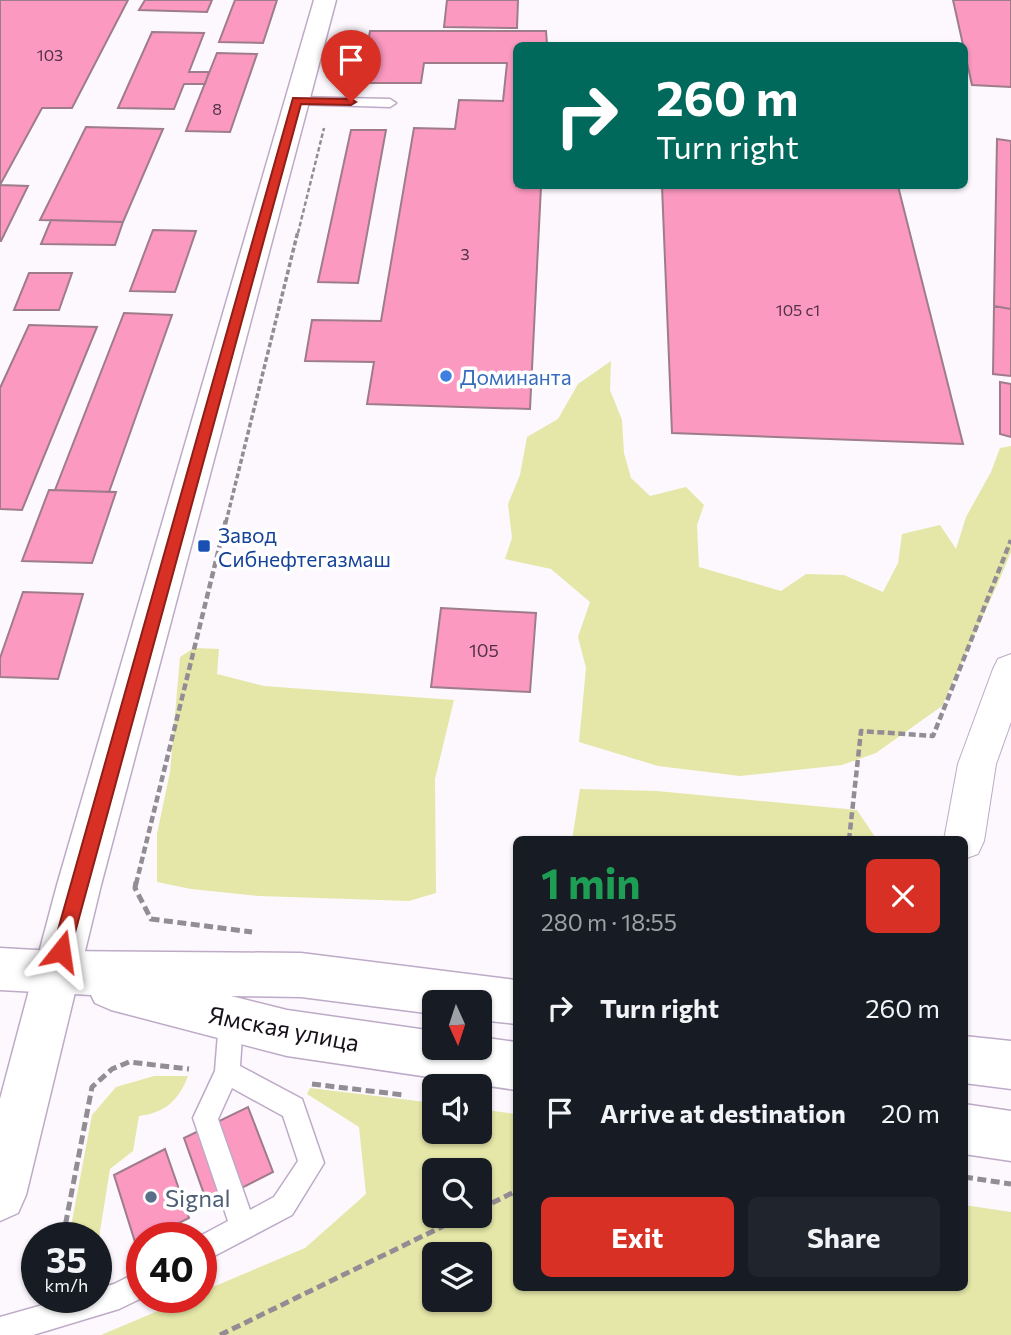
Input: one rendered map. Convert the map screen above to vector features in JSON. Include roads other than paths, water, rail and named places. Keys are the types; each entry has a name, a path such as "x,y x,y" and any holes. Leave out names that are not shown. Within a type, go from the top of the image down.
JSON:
{"street":[{"path":"0,1195 55,973 325,0"},
{"path":"965,836 976,764 1011,669"},
{"name":"Ямская улица","path":"0,969 55,973 301,975 513,1002"},
{"name":"Ямская улица","path":"55,973 287,1034 513,1066"},
{"path":"968,1060 1011,1065"},
{"path":"968,1130 1011,1136"}],"lane":[{"path":"297,101 390,103"},
{"path":"231,1021 227,1072 205,1118 243,1227"},
{"path":"217,1241 284,1206 311,1163 293,1108 227,1072"},
{"path":"0,1331 126,1292"}],"place":[{"name":"Доминанта","path":"446,376"},
{"name":"Завод Сибнефтегазмаш","path":"204,546"},
{"name":"Signal","path":"151,1197"}]}
